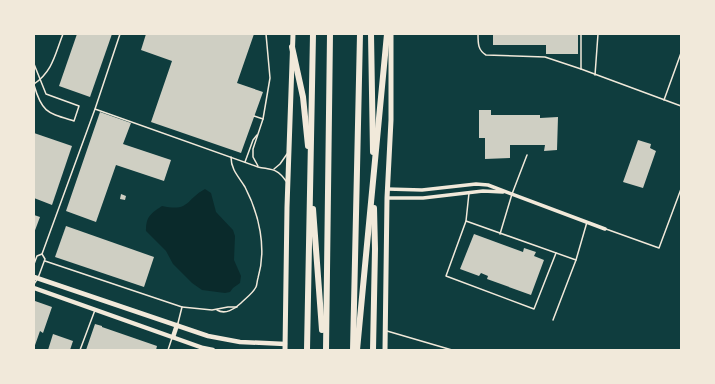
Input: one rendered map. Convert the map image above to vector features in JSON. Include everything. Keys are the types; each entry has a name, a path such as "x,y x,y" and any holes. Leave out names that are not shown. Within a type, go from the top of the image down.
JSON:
{"highway":[{"path":"307,350 313,34"},
{"path":"325,350 330,34"},
{"path":"353,350 360,34"},
{"path":"371,34 375,249 373,350"},
{"path":"357,350 387,34"},
{"path":"292,47 303,97 325,350"}],"main road":[{"path":"285,350 288,183 293,34"},
{"path":"385,350 387,189 391,120 391,34"}],"street":[{"path":"387,189 422,190 482,184 494,187 605,229"},
{"path":"387,198 423,198 491,191 512,194"},
{"path":"36,278 208,336 240,342 285,344"},
{"path":"34,288 203,348 213,350"},
{"path":"172,337 177,325"}],"lane":[{"path":"34,64 41,80 46,94 79,106 74,121 51,113 44,108 40,103 34,84 41,80 49,71 63,34"},
{"path":"42,254 95,109 120,34"},
{"path":"258,167 253,157 253,149 263,119 270,78 266,34"},
{"path":"478,34 478,47 486,56 546,57 681,106"},
{"path":"581,34 581,69"},
{"path":"595,75 598,34"},
{"path":"664,100 681,53"},
{"path":"95,109 258,167 274,169 288,183"},
{"path":"254,116 263,119"},
{"path":"245,162 253,140 258,133"},
{"path":"274,169 284,159 289,149"},
{"path":"500,234 512,194 527,155"},
{"path":"217,310 220,312 228,311 237,307 256,287 261,269 262,243 257,217 245,186 236,174 231,163 231,157"},
{"path":"605,229 659,248 681,189"},
{"path":"469,193 466,221 446,276 534,309 556,252"},
{"path":"466,221 576,260"},
{"path":"553,320 576,260 587,222"},
{"path":"34,264 35,255 42,254"},
{"path":"34,284 45,261 42,254"},
{"path":"45,261 182,307 217,310 228,307 237,307"},
{"path":"177,325 182,307"},
{"path":"80,350 95,310"},
{"path":"386,331 452,350"},
{"path":"168,350 172,337"}],"water":[{"path":"205,189 211,193 216,212 233,230 235,236 234,260 241,276 240,283 230,292 225,293 202,290 192,283 173,264 166,251 146,231 148,219 162,206 183,206"}],"building":[{"path":"77,34 112,34 90,97 59,86"},
{"path":"146,34 254,34 237,83 263,92 241,153 151,122 172,61 141,50"},
{"path":"493,34 578,34 578,54 546,54 546,45 493,45"},
{"path":"479,110 491,110 491,115 540,115 540,118 558,117 557,150 544,151 545,145 510,145 510,158 485,159 485,138 479,138"},
{"path":"100,112 131,123 123,144 171,160 164,181 116,165 96,222 66,211"},
{"path":"34,133 72,146 52,205 34,198"},
{"path":"638,140 651,144 650,148 656,151 643,188 623,182"},
{"path":"121,194 126,196 125,200 120,199"},
{"path":"34,215 40,217 34,233"},
{"path":"66,226 154,257 144,287 55,257"},
{"path":"474,234 523,252 524,248 536,252 534,256 544,260 531,295 487,279 488,276 481,273 479,276 460,269"},
{"path":"35,301 52,307 43,333 40,331 34,348 34,305"},
{"path":"95,324 157,346 156,350 86,350"},
{"path":"53,334 73,341 70,350 48,350"}]}
